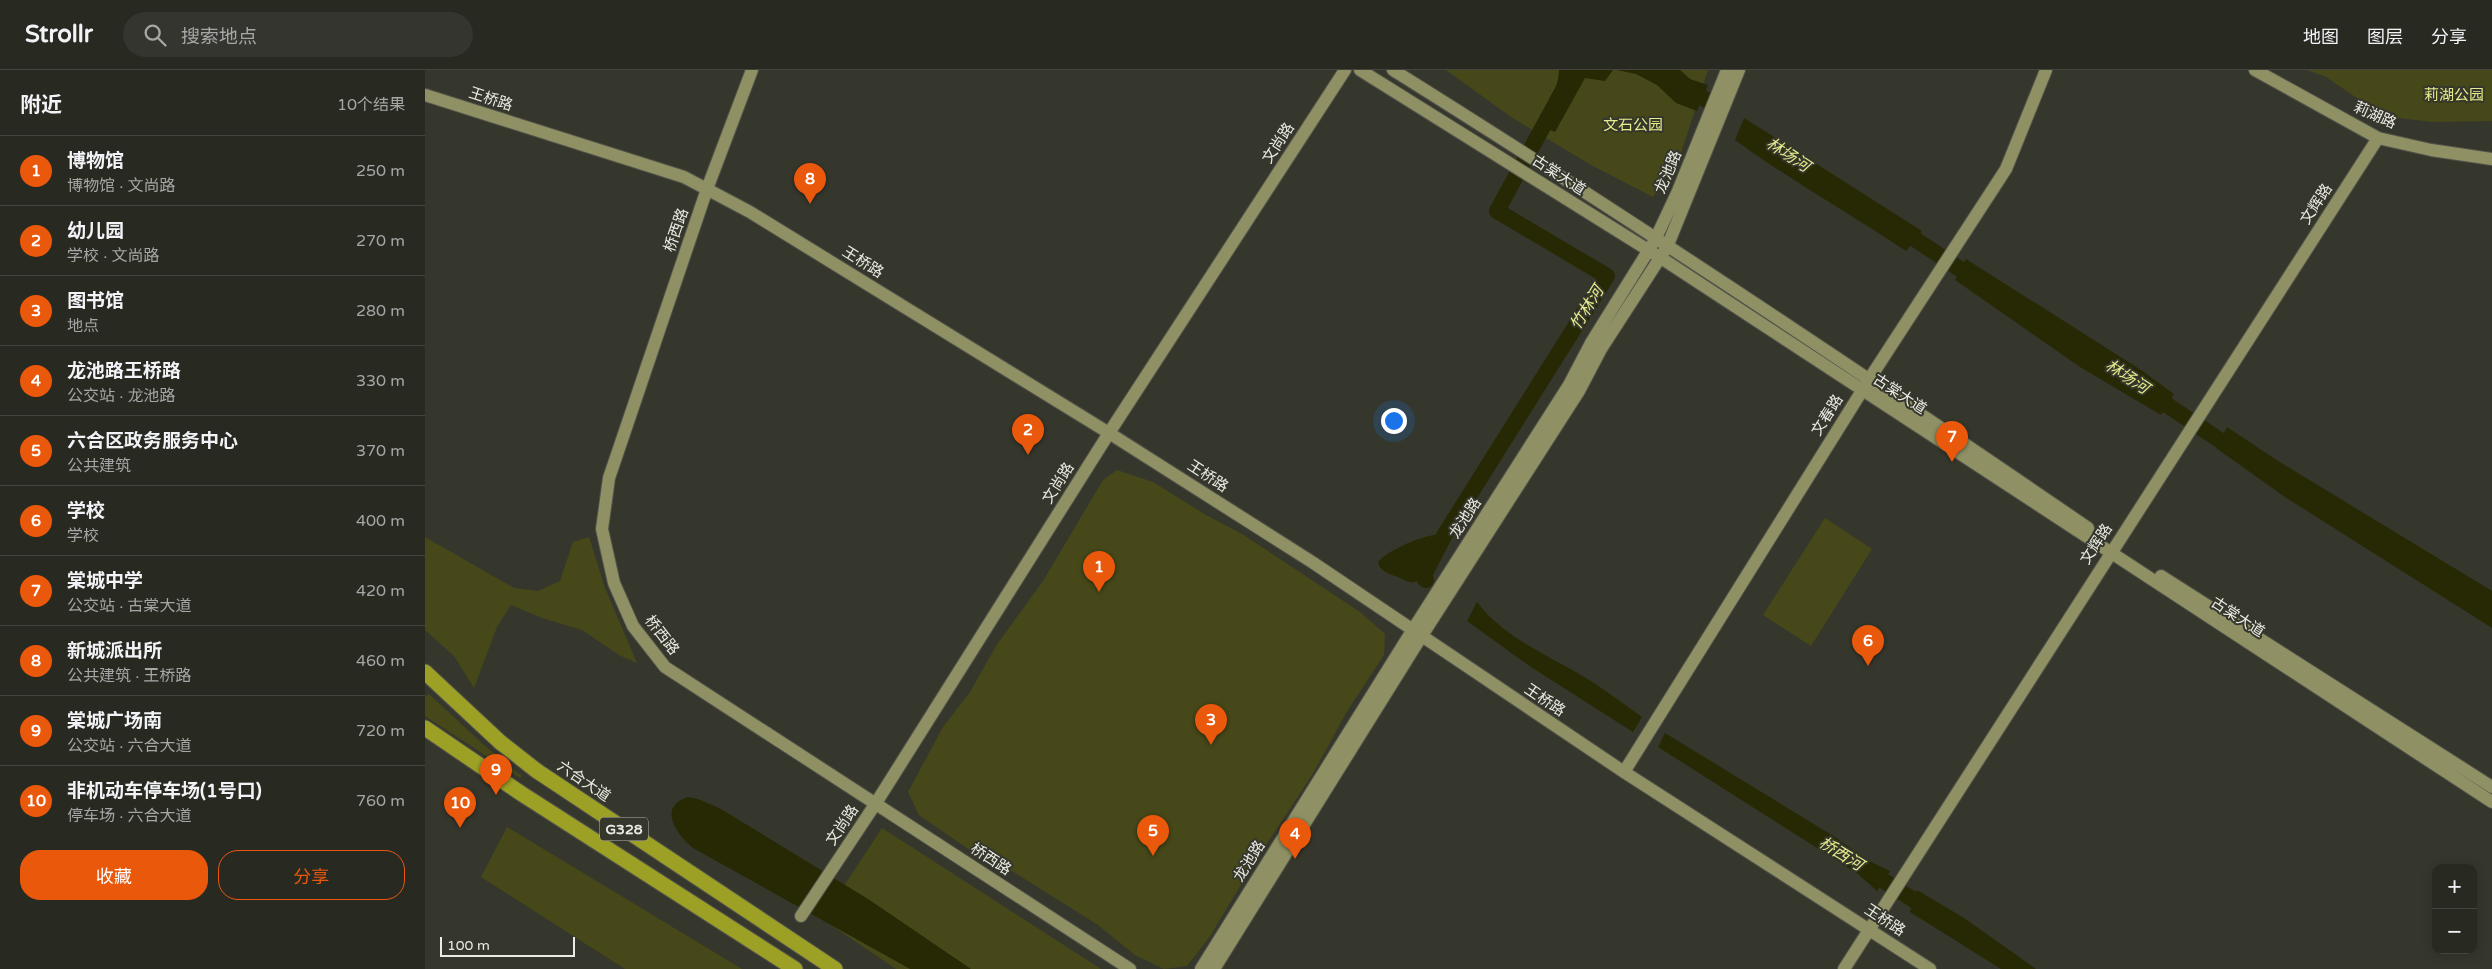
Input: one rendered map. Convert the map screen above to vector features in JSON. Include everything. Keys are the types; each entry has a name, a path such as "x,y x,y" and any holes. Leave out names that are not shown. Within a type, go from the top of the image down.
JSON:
{"highway":[{"name":"六合大道","path":"425,672 500,742 537,771 835,969"},
{"name":"G328","path":"425,728 531,799 795,969"}],"street":[{"name":"桥西路","path":"752,70 707,189 609,478 602,528 614,583 633,626 665,667 1130,969"},
{"name":"文尚路","path":"801,916 876,803 1109,433 1345,70"},
{"name":"古棠大道","path":"1360,70 1648,251 1664,252"},
{"name":"古棠大道","path":"1393,70 1525,152 1655,240 1664,252 1866,384 2492,802"},
{"name":"龙池路","path":"1215,969 1655,240 1678,191 1727,70"},
{"name":"龙池路","path":"1201,969 1416,634 1579,391 1601,349 1664,252 1739,70"},
{"name":"文春路","path":"1624,772 1866,384 2006,169 2046,70"},
{"name":"莉湖路","path":"2255,70 2378,138 2431,150 2492,159"},
{"name":"王桥路","path":"425,95 684,177 750,212 1109,433 1312,562 1416,634 1624,772 1930,969"},
{"name":"文辉路","path":"1844,969 2112,549 2378,138"},
{"name":"古棠大道","path":"2112,549 2492,787"}],"green space":[{"name":"文石公园","path":"1446,70 1708,70 1680,156 1653,197 1591,165 1511,117"},
{"name":"莉湖公园","path":"2307,70 2492,70 2492,121 2432,122 2383,116 2326,77"},
{"path":"1117,470 1153,482 1206,515 1242,534 1360,612 1385,634 1384,655 1346,713 1314,772 1249,871 1211,935 1187,966 1164,969 1135,955 1098,925 1012,871 974,853 919,815 908,792 943,727 970,692 996,646 1043,581 1103,480"},
{"path":"1825,518 1872,549 1811,646 1763,615"},
{"path":"425,537 514,588 538,591 560,581 573,542 589,537 605,588 637,663 619,655 582,630 542,618 511,605 497,627 474,688 454,656 425,630"},
{"path":"429,694 485,746 522,776 520,778 425,716 425,697"},
{"path":"507,827 742,969 625,969 481,877"},
{"path":"882,828 1101,969 896,969 822,919"}],"water":[{"path":"1559,70 1613,70 1605,81 1585,78 1555,132 1536,124 1548,105 1557,85"},
{"path":"1617,70 1680,70 1690,79 1708,85 1697,111 1676,103 1657,85 1636,74"},
{"path":"1744,118 1922,231 1906,251 1798,183 1735,140"},
{"path":"1966,259 2141,370 2174,394 2161,415 2080,367 1955,280"},
{"path":"2227,427 2278,461 2492,591 2492,628 2285,497 2216,448"},
{"path":"1445,534 1434,562 1419,580 1414,582 1407,581 1387,573 1379,565 1378,562 1383,557 1399,547 1428,536"},
{"path":"1477,602 1516,638 1594,683 1642,717 1633,732 1531,667 1467,621"},
{"path":"1665,733 1835,837 1865,859 1890,871 1877,891 1858,874 1658,747"},
{"path":"688,797 698,799 721,809 868,899 971,969 910,969 693,848 681,836 671,814 673,807 679,801"},
{"path":"1917,890 1964,918 2036,969 2001,969 1910,912"}],"waterway":[{"name":"竹林河","path":"1426,580 1423,577 1445,534 1607,276 1497,211 1574,70"},
{"name":"林场河","path":"1648,70 1686,87 1711,103"},
{"name":"林场河","path":"1898,228 1978,281"},
{"name":"林场河","path":"2149,393 2239,453"},
{"name":"桥西河","path":"1865,869 1931,911"}],"place":[{"name":"新城派出所","path":"810,204"},
{"name":"幼儿园","path":"1028,455"},
{"name":"棠城中学","path":"1952,462"},
{"name":"博物馆","path":"1099,592"},
{"name":"学校","path":"1868,666"},
{"name":"图书馆","path":"1211,745"},
{"name":"棠城广场南","path":"496,795"},
{"name":"非机动车停车场(1号口)","path":"460,828"},
{"name":"六合区政务服务中心","path":"1153,856"},
{"name":"龙池路王桥路","path":"1295,859"}]}
